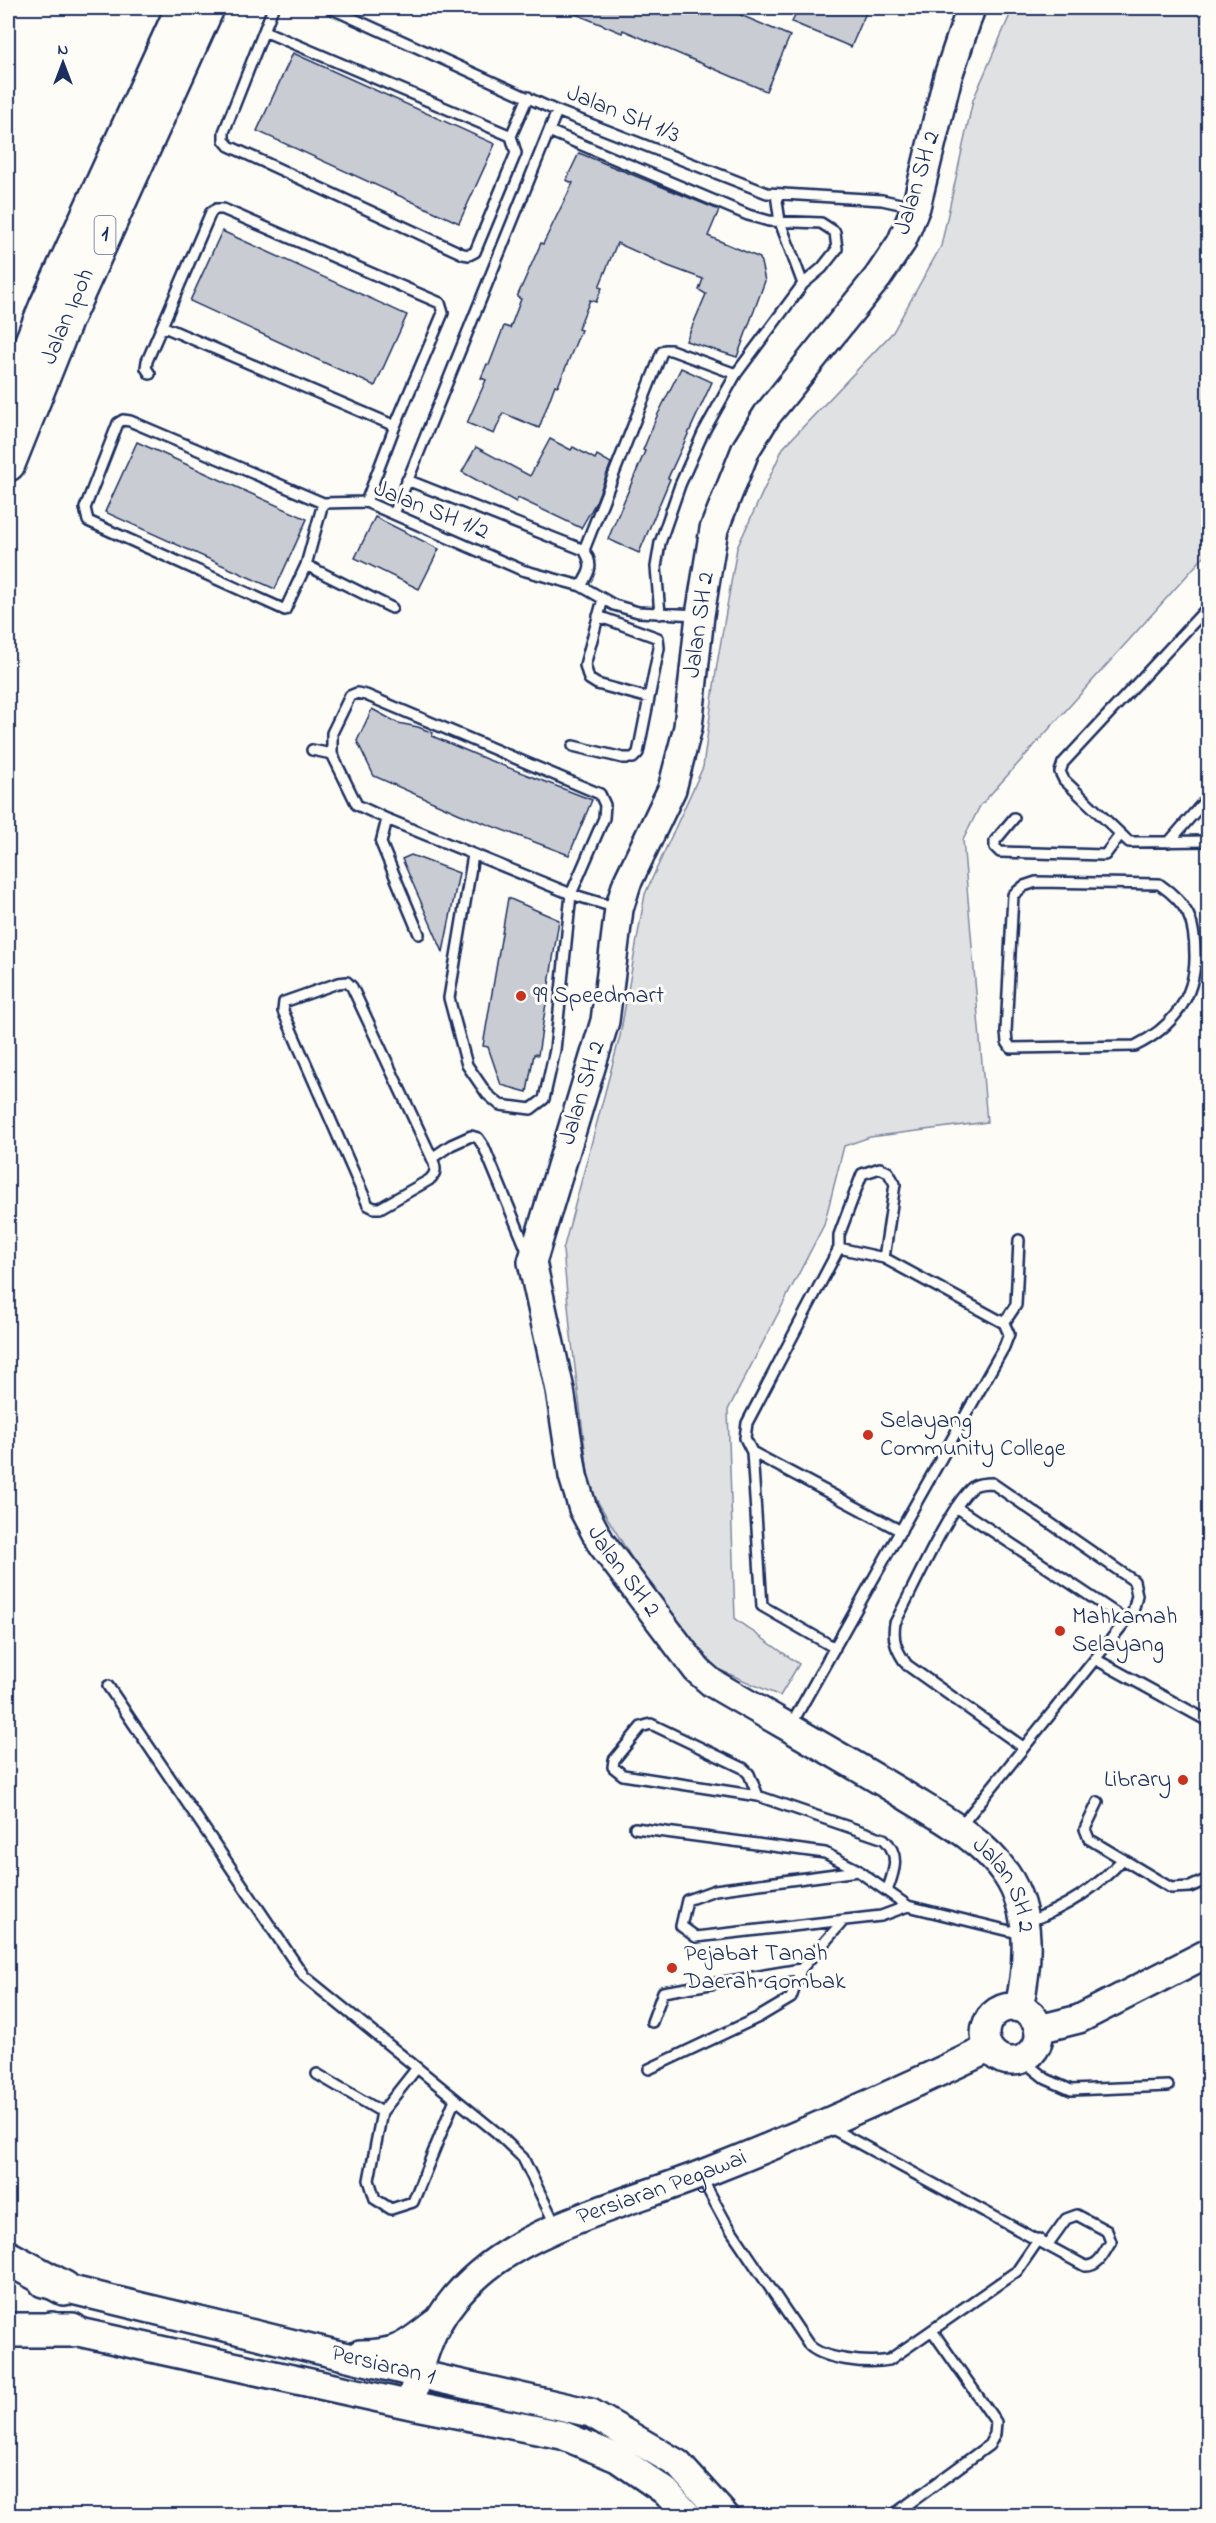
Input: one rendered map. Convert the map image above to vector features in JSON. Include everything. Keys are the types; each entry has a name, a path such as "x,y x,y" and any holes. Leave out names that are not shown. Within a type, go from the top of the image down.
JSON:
{"highway":[{"name":"Jalan Ipoh","path":"8,401 46,306 183,8"},
{"name":"Jalan Ipoh","path":"8,464 66,319 207,8"},
{"path":"8,2258 64,2288"},
{"path":"8,2330 72,2330"}],"street":[{"name":"Jalan SH 2","path":"972,8 948,76 916,207 901,243 878,276 767,415 746,449 714,529 700,615 688,728 672,789 627,883 619,909 605,1021 532,1262 560,1390 573,1476 583,1509 601,1544 697,1670 712,1683 958,1829 984,1850 1007,1875 1019,1900 1025,1929 1023,1986 1019,2008"},
{"path":"1039,2029 1079,2019 1209,1953"},
{"path":"1009,2007 1019,2008 1028,2012 1035,2019 1039,2029 1035,2048 1021,2060 1003,2060 988,2049 984,2031 992,2014 1009,2007"},
{"name":"Persiaran Pegawai","path":"411,2405 418,2374 436,2322 457,2295 480,2273 510,2252 557,2228 700,2175 825,2125 988,2049"},
{"name":"Persiaran 1","path":"8,2276 591,2413 678,2464 725,2516"},
{"name":"Persiaran 1","path":"8,2317 411,2405 562,2435 616,2458 665,2491 688,2516"},
{"path":"338,2354 386,2354 410,2343 436,2322"}],"lane":[{"path":"273,8 224,132 224,140 229,146 463,254 469,255 475,252 516,153 511,136 528,97"},
{"name":"Jalan SH 1/3","path":"330,8 557,111 767,193 882,200 916,207"},
{"path":"264,31 511,136"},
{"path":"394,514 557,111"},
{"path":"549,131 748,214 780,222 821,223 835,232 837,249 822,268 803,284 736,374 703,433 680,485 660,543 656,567 660,614"},
{"path":"776,194 780,222 803,284"},
{"path":"150,374 146,368 147,361 211,212 216,208 223,209 440,303 443,313 394,426 366,501"},
{"path":"162,326 394,426"},
{"path":"584,550 662,352 671,350 736,374"},
{"name":"Jalan SH 1/2","path":"306,565 285,610 88,521 84,515 84,507 118,423 123,420 130,421 323,503 366,501 412,524 522,570 581,586 614,606 638,612 700,615"},
{"path":"407,480 584,550 591,560 591,570 581,586"},
{"path":"323,503 306,565 392,608"},
{"path":"603,599 585,665 589,679 597,684 649,698"},
{"path":"1209,608 1063,764 1060,772 1064,780 1129,843 1209,841"},
{"path":"573,746 623,758 633,758 638,753 659,648 658,638 598,616"},
{"path":"473,855 449,998 467,1065 487,1094 500,1105 531,1109 544,1099 555,1050 571,894 603,818 605,805 600,794 366,695 357,693 350,696 332,734 332,754 357,805 571,894 619,909"},
{"path":"312,750 332,754"},
{"path":"1168,842 1209,797"},
{"path":"387,819 381,843 419,933"},
{"path":"1014,819 995,841 995,847 1000,852 1105,855 1120,835"},
{"path":"1036,882 1159,884 1176,896 1195,929 1196,961 1194,982 1186,1000 1172,1021 1153,1037 1135,1046 1011,1048 1007,1042 1010,909 1013,895 1024,886 1036,882"},
{"path":"1196,961 1209,961"},
{"path":"346,982 352,987 432,1158 436,1168 435,1175 429,1180 380,1208 368,1205 283,1011 284,1002 338,983 346,982"},
{"path":"432,1158 451,1145 471,1136 478,1138 532,1262"},
{"path":"835,1648 762,1606 753,1452 746,1438 747,1423 838,1248 839,1235 862,1174 880,1168 888,1172 895,1184 884,1258"},
{"path":"1004,1323 1016,1305 1019,1240"},
{"path":"789,1728 1004,1347 1009,1334 1004,1323 884,1258 838,1248"},
{"path":"753,1452 901,1531"},
{"path":"958,1829 1133,1612 1137,1595 1134,1581 992,1483 981,1483 973,1487 956,1507 895,1623 893,1635 896,1650 907,1665 1023,1747"},
{"path":"956,1507 1126,1620"},
{"path":"1095,1659 1209,1720"},
{"path":"108,1686 304,1976 496,2132 524,2158 557,2228"},
{"path":"758,1796 749,1774 743,1768 651,1724 641,1727 614,1760 613,1767 622,1775 758,1796 884,1839 891,1845 895,1862 887,1891"},
{"path":"1098,1802 1085,1829 1085,1834 1171,1888 1191,1887 1209,1879"},
{"path":"635,1828 825,1853 858,1870 908,1906 1025,1929 1055,1912 1107,1876 1122,1859"},
{"path":"858,1870 715,1890 687,1900 681,1926 696,1936 881,1916 908,1906"},
{"path":"649,2069 759,2017 791,1998 801,1970 844,1920"},
{"path":"652,2022 663,1992 801,1970"},
{"path":"1021,2060 1046,2079 1071,2090 1168,2086"},
{"path":"416,2069 382,2112 369,2180 375,2199 391,2209 413,2202 454,2099"},
{"path":"317,2074 382,2112"},
{"path":"825,2125 1039,2239 1085,2266 1092,2266 1111,2242 1107,2231 1077,2215 1066,2219 1048,2244"},
{"path":"700,2175 725,2221 814,2351 822,2354 875,2363 889,2360 933,2332 1017,2271 1039,2239"},
{"path":"892,2516 989,2445 995,2434 996,2422 933,2332"}],"shaded area":[{"path":"1013,8 1208,8 1208,552 980,806 963,840 987,1122 870,1137 844,1146 824,1225 728,1410 735,1619 799,1664 780,1696 715,1668 640,1572 590,1489 563,1250 620,1036 645,894 703,767 717,664 737,548 783,448 893,332 941,246 973,100"}],"building":[{"path":"561,8 724,8 790,36 766,91 623,30 622,33"},
{"path":"799,8 868,8 851,47 792,22"},
{"path":"293,53 495,144 459,223 257,131"},
{"path":"579,153 719,210 708,236 760,258 765,281 737,357 686,341 706,294 699,290 703,279 617,243 599,287 602,288 596,302 590,300 578,329 581,330 558,386 555,385 539,428 503,413 494,434 467,423 486,380 481,378 487,364 489,365 504,326 510,328 521,299 517,297 541,243 543,244 573,183 566,180"},
{"path":"222,231 407,315 375,386 190,301"},
{"path":"681,368 712,382 668,478 670,479 639,553 608,539 645,451 643,450 657,416"},
{"path":"550,439 571,450 573,447 595,459 597,455 611,463 596,502 581,528 518,498 516,502 462,472 476,447 530,476"},
{"path":"137,442 307,519 275,589 105,512"},
{"path":"375,517 439,549 419,589 355,558"},
{"path":"372,709 398,723 418,727 433,733 432,736 486,759 592,800 569,855 460,814 374,776 357,741"},
{"path":"411,855 459,873 443,952 402,859"},
{"path":"508,898 559,920 538,1055 534,1054 527,1092 501,1085 488,1047 483,1046"}],"place":[{"name":"99 Speedmart","path":"521,996"},
{"name":"Selayang Community College","path":"868,1435"},
{"name":"Mahkamah Selayang","path":"1060,1631"},
{"name":"Library","path":"1183,1780"},
{"name":"Pejabat Tanah Daerah Gombak","path":"672,1968"}]}
